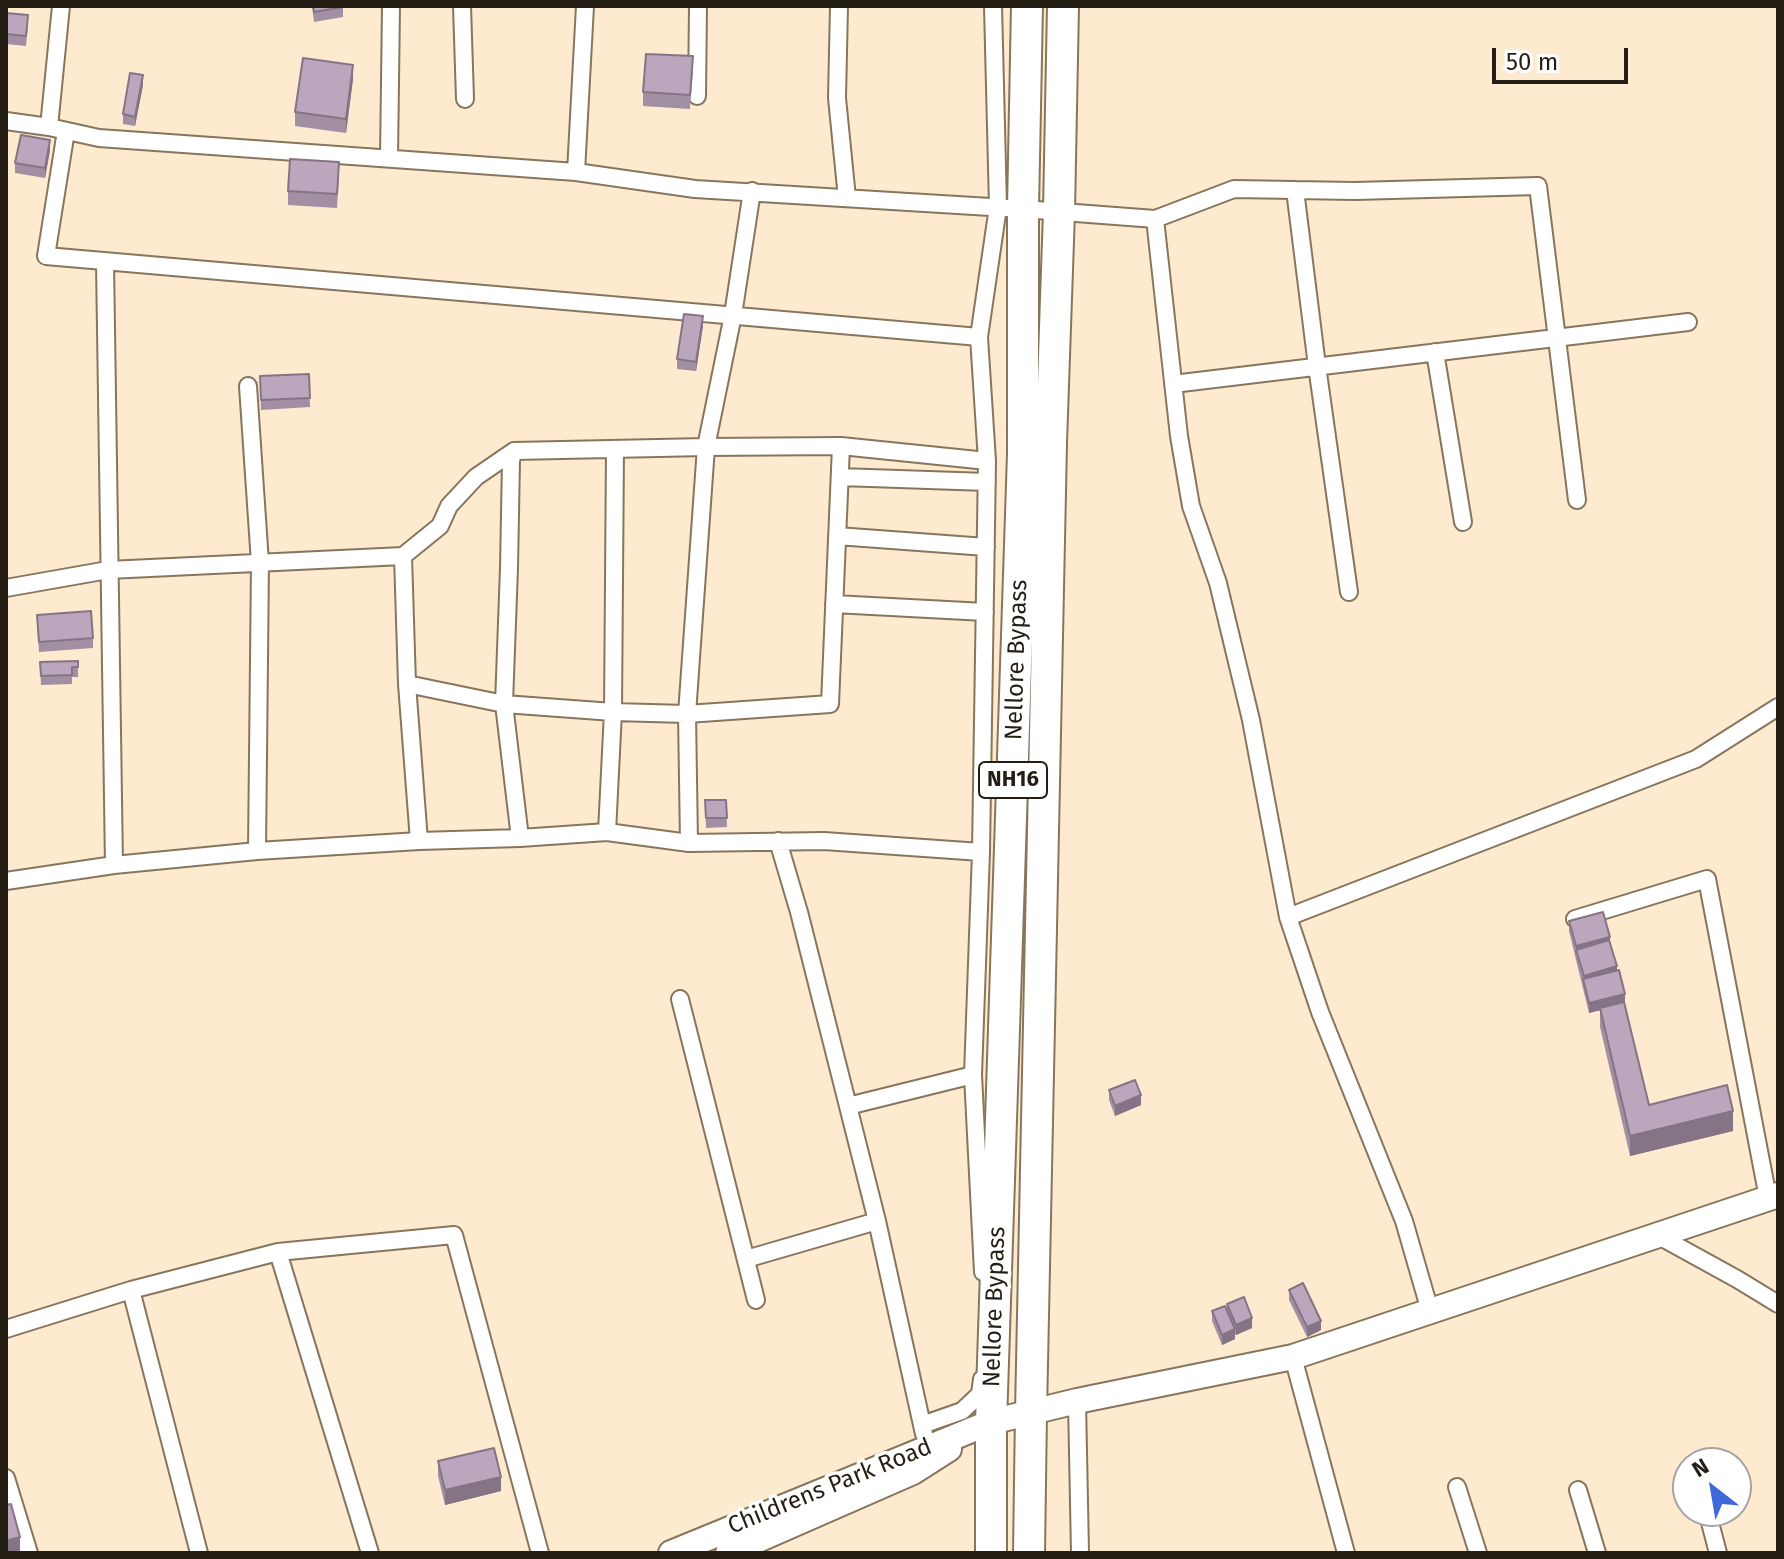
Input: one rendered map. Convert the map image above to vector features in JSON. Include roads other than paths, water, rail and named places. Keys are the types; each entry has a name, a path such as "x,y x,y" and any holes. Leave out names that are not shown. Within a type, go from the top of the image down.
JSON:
{"highway":[{"name":"Nellore Bypass","path":"991,1553 991,1422 1022,469 1010,208 1027,6"},
{"name":"Nellore Bypass","path":"1029,1553 1063,6"}],"street":[{"path":"61,6 57,129 46,256 979,337"},
{"path":"389,158 391,6"},
{"path":"462,6 465,99"},
{"path":"576,172 585,6"},
{"path":"697,96 698,6"},
{"path":"839,6 837,98 847,198"},
{"path":"925,1445 980,1394 986,1349 973,1075 981,852 987,482 979,337 1010,208 993,6"},
{"path":"6,121 99,138 576,172 695,189 1155,219 1234,189 1355,191 1538,186 1577,500"},
{"path":"695,171 695,189"},
{"path":"1295,190 1349,592"},
{"path":"689,843 687,714 706,447 733,315 752,191"},
{"path":"1155,219 1179,436 1191,506 1218,583 1248,705 1288,917 1320,1012 1404,1221 1430,1311"},
{"path":"105,262 114,865"},
{"path":"1173,384 1688,322"},
{"path":"1435,352 1463,522"},
{"path":"248,386 260,563 257,851"},
{"path":"6,588 108,570 403,556 440,526 449,506 476,477 514,451 841,446 987,461"},
{"path":"407,684 504,704 613,712 687,714 830,704 841,446"},
{"path":"607,832 613,712 615,449"},
{"path":"514,451 511,460 504,704 520,838"},
{"path":"840,477 987,482"},
{"path":"837,536 986,547"},
{"path":"403,556 407,684 419,841"},
{"path":"834,604 985,612"},
{"path":"1288,917 1696,759 1778,707"},
{"path":"6,881 114,865 257,851 607,832 689,843 824,841 981,852"},
{"path":"778,841 799,912 877,1221 925,1445"},
{"path":"1575,919 1707,879 1773,1197"},
{"path":"680,999 756,1300"},
{"path":"848,1106 973,1075"},
{"name":"Childrens Park Road","path":"671,1553 925,1445 991,1422 1077,1401 1293,1357 1773,1197"},
{"path":"746,1259 877,1221"},
{"path":"6,1329 131,1290 278,1252 454,1235 540,1553"},
{"path":"1657,1235 1778,1304"},
{"path":"278,1252 370,1553"},
{"path":"131,1290 199,1553"},
{"path":"1293,1357 1346,1553"},
{"path":"1077,1401 1080,1553"},
{"name":"Childrens Park Road","path":"728,1553 913,1472 925,1445"},
{"path":"6,1478 29,1553"},
{"path":"1457,1487 1478,1553"},
{"path":"1578,1490 1597,1553"},
{"path":"1711,1527 1718,1553"}]}
